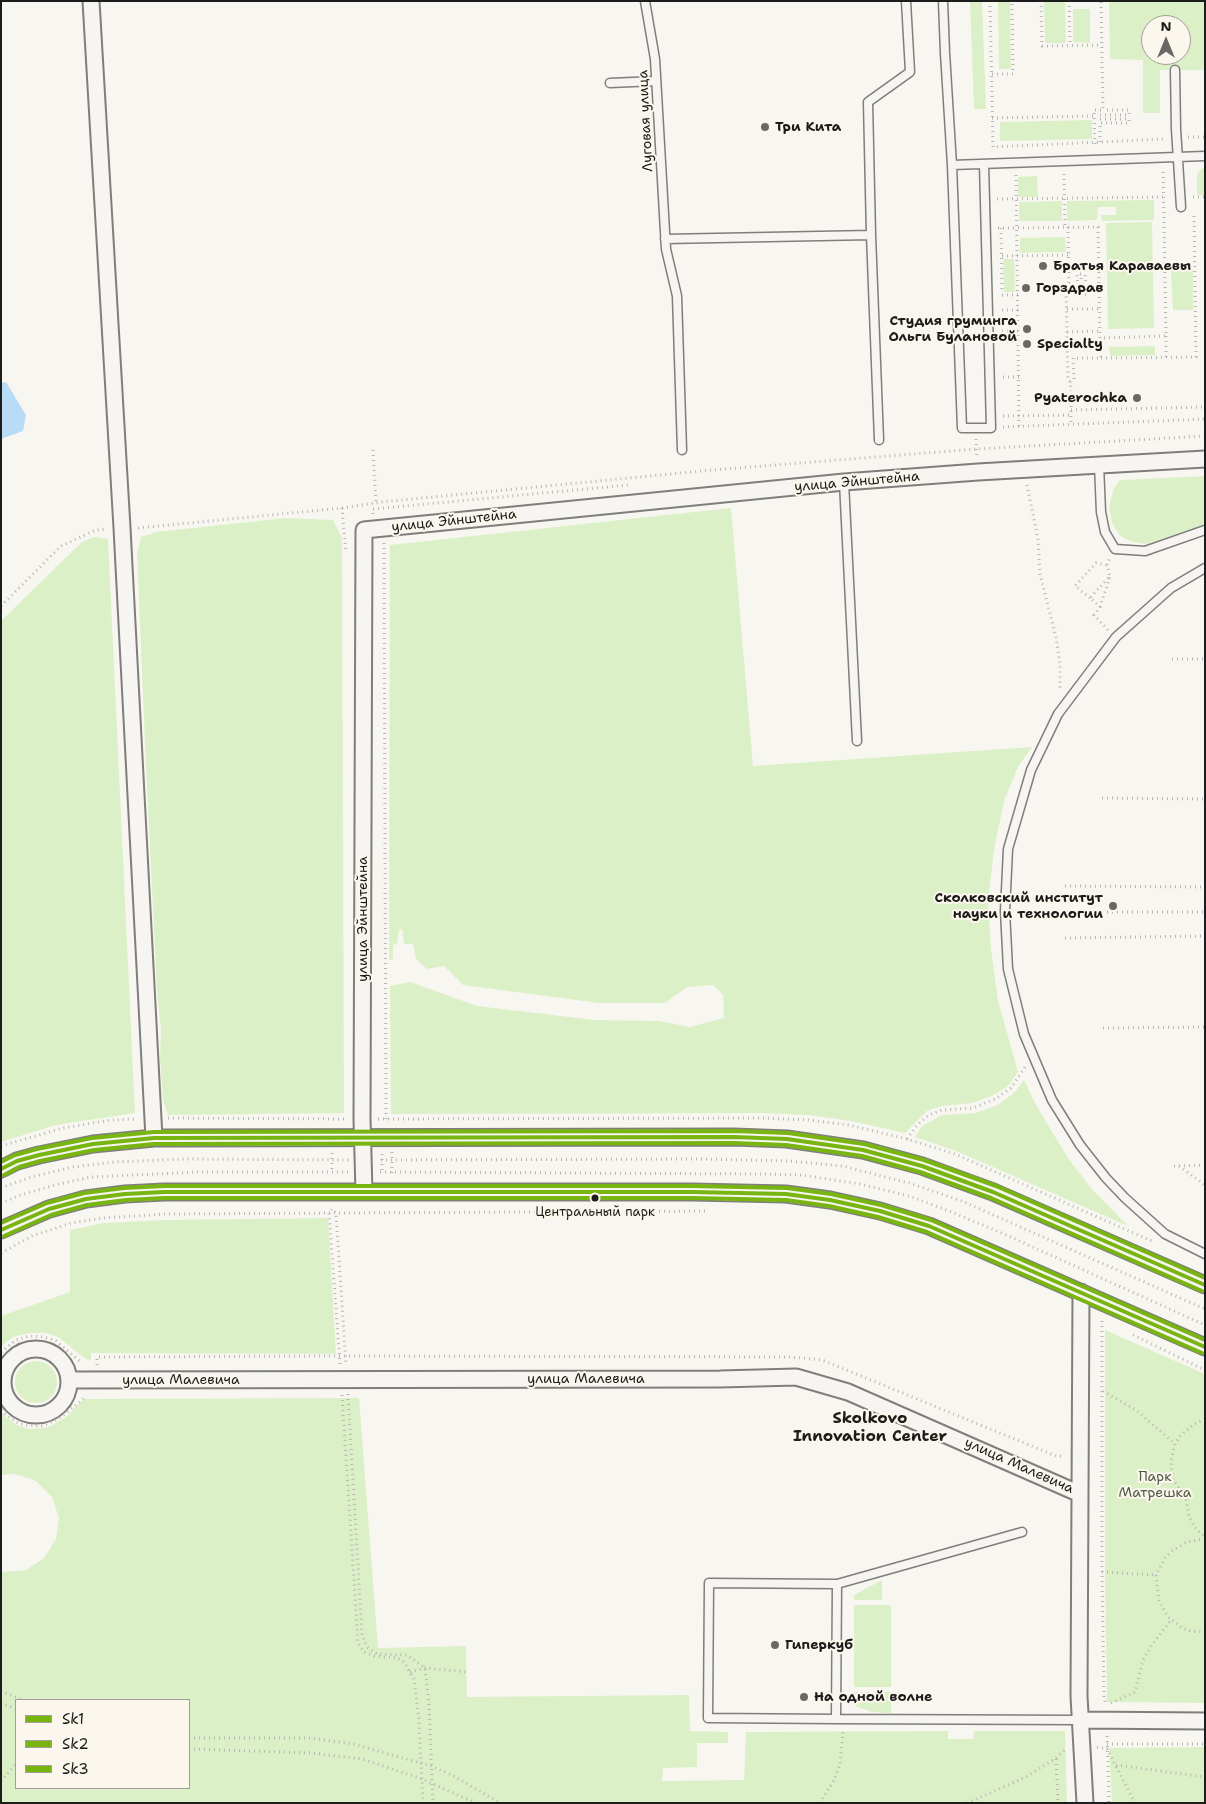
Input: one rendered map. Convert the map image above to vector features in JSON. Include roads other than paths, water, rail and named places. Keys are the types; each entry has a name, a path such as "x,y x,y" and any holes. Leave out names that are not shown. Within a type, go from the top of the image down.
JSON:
{"street":[{"path":"91,1 122,528 154,1138"},
{"name":"улица Эйнштейна","path":"364,1192 362,1137 364,530 844,482 1099,464 1205,459"},
{"path":"1,1169 18,1161 39,1155 93,1144 154,1138 734,1137 787,1140 863,1150 922,1166 993,1192 1205,1285"},
{"path":"1,1230 49,1209 86,1200 125,1194 164,1192 711,1192 786,1194 830,1200 880,1211 929,1226 1205,1347"},
{"path":"1081,1292 1080,1494 1074,1720 1085,1803"},
{"path":"34,1348 47,1350 58,1357 66,1367 69,1380 67,1393 60,1404 50,1412 37,1415 24,1414 13,1406 5,1396 2,1383 4,1370 11,1359 21,1351 34,1348"},
{"name":"улица Малевича","path":"69,1380 344,1388 796,1376 848,1392 1080,1494"},
{"path":"1074,1720 1205,1721"}],"lane":[{"name":"Луговая улица","path":"645,1 655,59 666,249 677,296 682,450"},
{"path":"878,440 868,102 910,72 906,1"},
{"path":"944,1 962,428 991,428 984,164"},
{"path":"1175,70 1181,207"},
{"path":"610,83 656,81"},
{"path":"952,165 1205,156"},
{"path":"665,239 871,235"},
{"path":"1099,464 1101,512 1104,532 1116,550 1145,551 1205,530"},
{"path":"844,482 857,741"},
{"path":"1205,568 1172,588 1116,637 1058,714 1031,770 1008,849 1005,912 1008,969 1024,1034 1052,1100 1080,1145 1106,1178 1166,1234 1205,1254"},
{"path":"1022,1532 837,1584 709,1583 708,1718 1074,1720"},
{"path":"837,1584 840,1718"}],"water":[{"path":"6,382 26,415 23,431 1,439 1,383"}],"place":[{"name":"Три Кита","path":"765,127"},
{"name":"Братья Караваевы","path":"1043,266"},
{"name":"Горздрав","path":"1026,288"},
{"name":"Студия груминга Ольги Булановой","path":"1027,329"},
{"name":"Specialty","path":"1027,344"},
{"name":"Pyaterochka","path":"1137,398"},
{"name":"Сколковский институт науки и технологии","path":"1113,906"},
{"name":"Центральный парк","path":"595,1198"},
{"name":"Гиперкуб","path":"775,1645"},
{"name":"На одной волне","path":"804,1697"}],"district":[{"name":"Skolkovo Innovation Center","path":"870,1428"}],"park label":[{"name":"Парк Матрешка","path":"1155,1485"}]}
